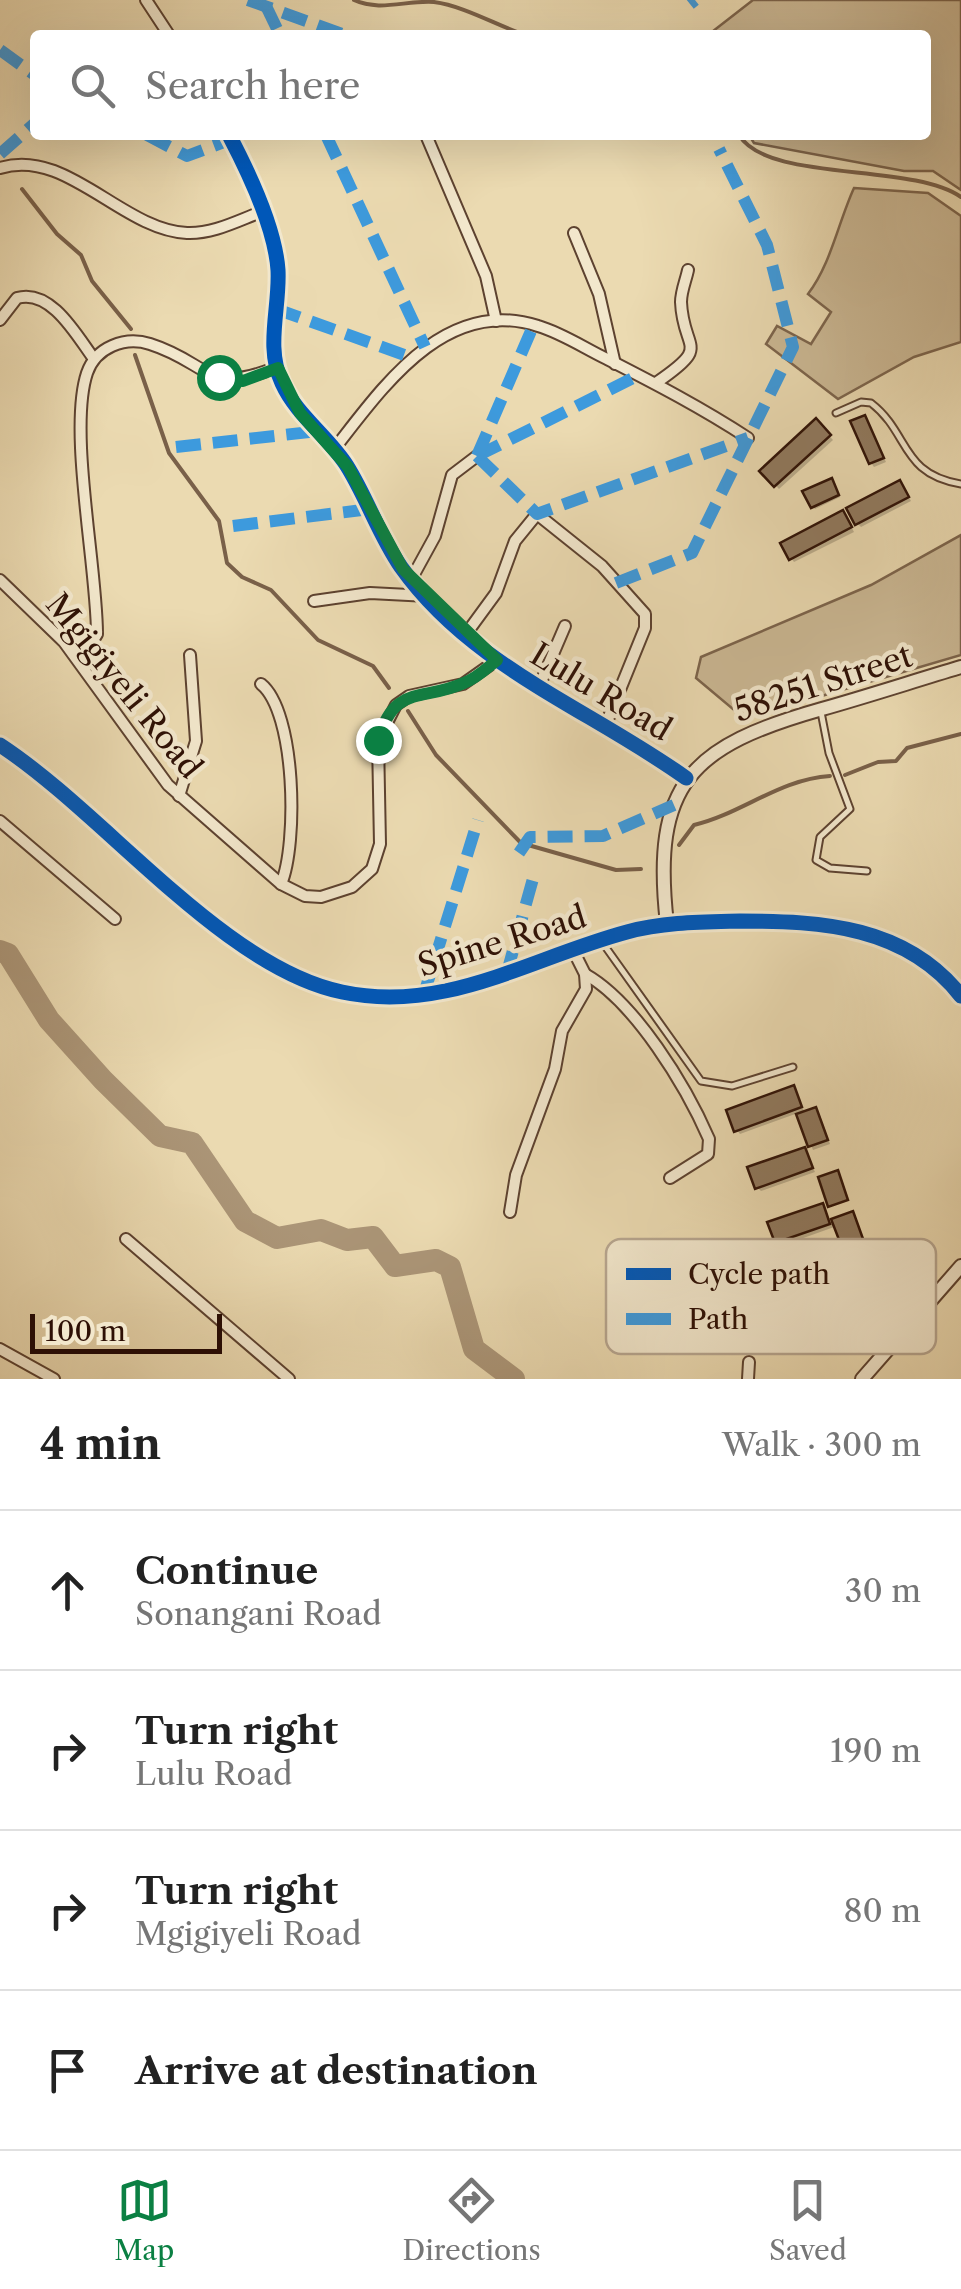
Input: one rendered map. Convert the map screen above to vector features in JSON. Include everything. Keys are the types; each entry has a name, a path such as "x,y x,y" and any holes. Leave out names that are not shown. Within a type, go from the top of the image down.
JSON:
{"street":[{"path":"146,0 166,30"},
{"name":"Lulu Road","path":"231,140 261,212 278,268 273,344 278,368 300,413 335,448 386,541 412,578 497,660 538,689 606,724 686,778"},
{"path":"428,140 486,276 496,320"},
{"path":"0,168 22,164 48,169 174,232 209,232 261,212"},
{"path":"574,233 599,294 616,364"},
{"path":"656,383 685,363 690,351 681,302 688,270"},
{"path":"0,320 17,298 38,299 56,310 94,359"},
{"path":"335,448 410,358 456,331 496,320 534,324 656,383 748,438"},
{"path":"80,662 98,634 83,426 85,382 94,359 116,344 137,341 233,381 278,368"},
{"path":"412,578 435,536 452,475 476,456"},
{"path":"466,634 496,593 515,540 536,514 602,566 645,614 645,628 606,724"},
{"name":"Mgigiyeli Road","path":"0,580 80,662 134,743 180,796 281,884 305,896 321,897 362,879 372,869 380,844 378,740 388,714 409,696 464,684 497,660"},
{"path":"314,602 370,594 428,596"},
{"path":"538,689 565,626"},
{"path":"180,796 196,741 190,655"},
{"name":"58251 Street","path":"686,778 702,762 751,730 961,667"},
{"path":"260,684 281,713 292,792 292,842 281,884"},
{"name":"Spine Road","path":"3,752 239,943 300,980 376,998 423,998 506,976 600,940 667,924 805,922 858,930 911,953 961,996"},
{"path":"667,924 661,848 686,778"},
{"path":"0,821 114,919"},
{"path":"510,1212 516,1176 554,1069 562,1031 586,989 585,974 573,950"},
{"path":"585,974 614,993 631,1014 709,1139 708,1154 670,1178"},
{"path":"126,1239 289,1379"},
{"path":"936,1295 961,1266"},
{"path":"0,1349 54,1379"},
{"path":"862,1379 884,1354"},
{"path":"748,1379 749,1362"}],"lane":[{"path":"836,413 861,402 871,403 920,468 941,480 961,484"},
{"path":"820,709 829,752 850,810 820,837 816,860 830,868 867,871"},
{"path":"600,940 702,1081 732,1086 793,1067"}],"shaded area":[{"path":"753,0 961,0 961,190 933,171 904,171 752,140 931,140 931,30 714,30"},
{"path":"854,188 928,193 961,216 961,342 914,357 838,399 766,344 777,326 811,344 831,312 808,294 828,257"},
{"path":"961,535 961,655 791,705 740,715 696,678 701,657 871,585"}],"building":[{"path":"865,415 884,458 869,464 850,421"},
{"path":"816,418 831,435 774,487 759,471"},
{"path":"832,478 839,495 811,508 802,491"},
{"path":"900,480 909,497 855,525 846,508"},
{"path":"843,510 852,527 789,560 780,543"},
{"path":"794,1085 802,1107 734,1132 726,1110"},
{"path":"816,1107 828,1140 808,1147 796,1114"},
{"path":"805,1147 813,1168 755,1189 747,1167"},
{"path":"838,1170 848,1200 828,1207 818,1177"},
{"path":"823,1203 830,1224 787,1239 773,1239 767,1222"},
{"path":"853,1211 863,1239 839,1239 831,1219"}],"waterway":[{"path":"354,0 374,5 445,4 513,30"},
{"path":"744,140 755,150 779,160 909,179 961,197"},
{"path":"22,189 57,234 81,255 92,281 131,329"},
{"path":"135,355 169,453 219,521 227,563 242,577 271,590 318,640 373,666 389,688"},
{"path":"408,711 436,755 521,843 616,870 641,869"},
{"path":"845,775 878,762 896,761 907,748 961,734"},
{"path":"679,845 694,825 794,783 830,776"},
{"path":"0,951 8,954 49,1020 103,1080 160,1136 192,1143 245,1221 277,1238 321,1230 347,1240 373,1237 395,1266 436,1260 450,1267 474,1349 514,1379"}],"marked path":[{"path":"248,0 331,30"},
{"path":"690,4 695,0"},
{"path":"266,6 278,30"},
{"path":"0,50 30,71"},
{"path":"0,154 30,127"},
{"path":"157,140 187,156 229,140"},
{"path":"328,140 425,347"},
{"path":"616,583 692,553 793,347 767,245 719,149"},
{"path":"276,309 410,357"},
{"path":"477,456 534,324"},
{"path":"477,456 639,375"},
{"path":"176,447 319,431"},
{"path":"477,456 537,514 748,438"},
{"path":"233,526 370,509"},
{"path":"519,853 530,837 603,836 674,805"},
{"path":"423,997 478,820"},
{"path":"506,976 534,875"}],"cycle path":[{"path":"232,140 260,201 276,253 274,356 282,383 296,406 347,466 401,567 430,602 497,660 686,778"},
{"path":"0,745 40,774 209,921 253,953 298,977 342,992 380,997 452,990 641,929 740,921 801,923 861,932 915,955 961,996"}],"route":[{"path":"219,377 243,381 278,368 281,382 300,413 348,467 403,569 444,613 497,660 464,684 409,696 388,714 378,740"}]}
